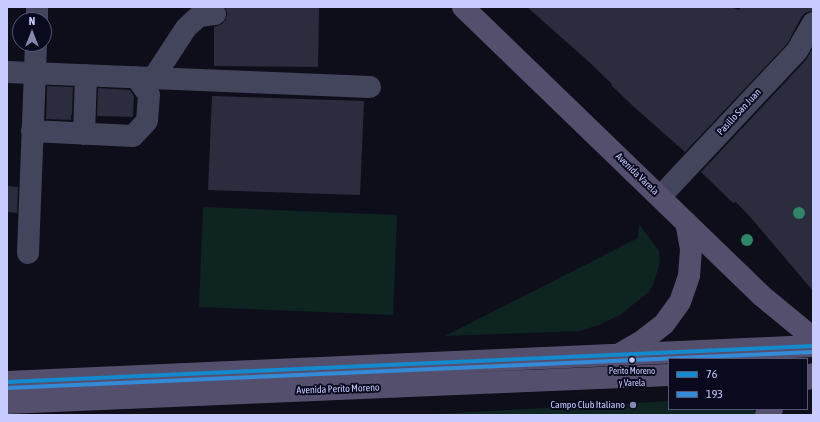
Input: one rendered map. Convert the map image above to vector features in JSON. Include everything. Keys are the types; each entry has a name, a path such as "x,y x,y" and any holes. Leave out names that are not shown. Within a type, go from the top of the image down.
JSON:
{"main road":[{"name":"Avenida Varela","path":"463,7 762,296 813,338"},
{"path":"616,356 664,324 680,302 689,276 691,249 686,222"},
{"name":"Avenida Perito Moreno","path":"7,382 813,346"},
{"name":"Avenida Perito Moreno","path":"7,403 668,375"}],"lane":[{"path":"145,77 186,28 199,16 215,14"},
{"name":"Pasillo San Juan","path":"660,197 797,51 813,22"},
{"path":"28,253 35,52"},
{"path":"7,72 370,87"},
{"path":"84,134 86,75"},
{"path":"32,131 133,136 147,121 149,95 145,77"}],"green space":[{"path":"203,207 397,215 393,315 199,307"},
{"path":"639,224 659,251 660,263 649,292 620,315 599,325 580,331 445,336 638,238"},
{"name":"Campo Club Italiano","path":"668,401 668,410 754,410 755,414 418,415"}],"building":[{"path":"225,7 319,7 318,67 214,66 214,27 222,24 226,19 227,13"},
{"path":"527,7 731,7 739,10 741,7 813,7 813,11 807,12 802,16 787,44 685,152 633,106 587,60"},
{"path":"813,48 813,291 736,202 733,203 701,172 806,60"},
{"path":"47,86 73,87 71,120 46,119"},
{"path":"98,88 130,90 134,96 133,117 97,116"},
{"path":"212,96 364,101 360,195 208,190"},
{"path":"7,186 18,187 17,213 7,212"}],"transit line":[{"name":"76","path":"7,382 813,346"},
{"name":"193","path":"679,358 813,352"},
{"name":"193","path":"7,388 668,358"}],"place":[{"name":"Perito Moreno y Varela","path":"632,360"},
{"name":"Campo Club Italiano","path":"633,405"}]}
